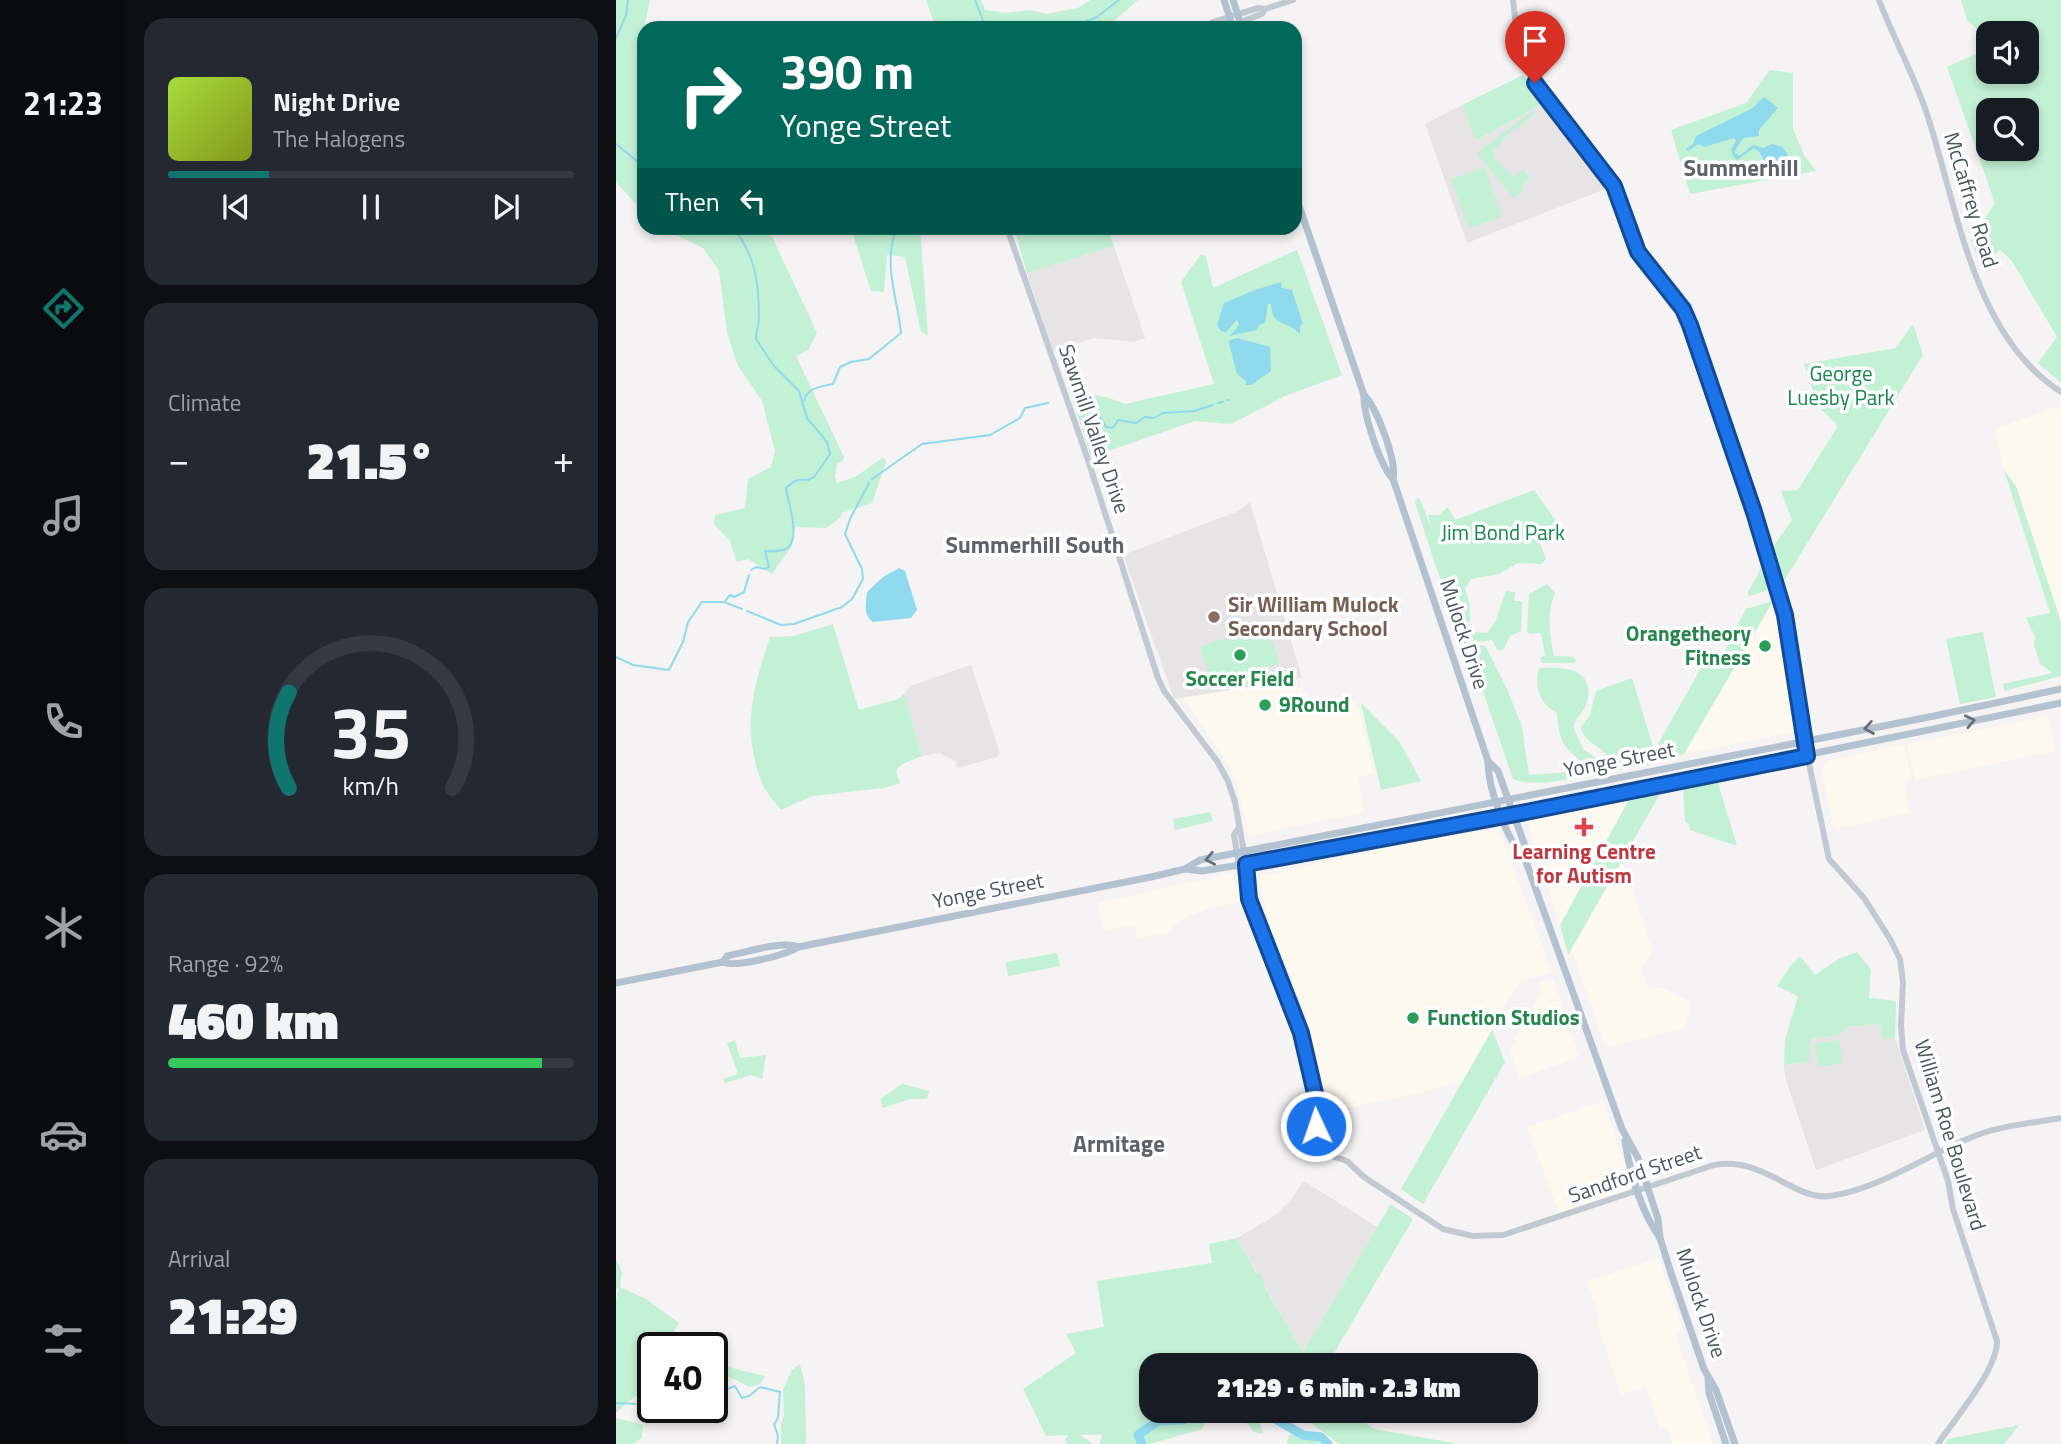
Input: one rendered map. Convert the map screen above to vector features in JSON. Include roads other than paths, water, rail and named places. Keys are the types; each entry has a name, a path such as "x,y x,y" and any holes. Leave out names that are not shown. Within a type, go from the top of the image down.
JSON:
{"main road":[{"path":"1224,0 1230,21"},
{"path":"1233,0 1240,21"},
{"name":"Mulock Drive","path":"1302,214 1364,395 1363,405 1372,433 1393,479 1488,761 1488,773 1496,802 1515,849 1525,859"},
{"name":"Yonge Street","path":"1185,869 1200,860 2061,689"},
{"name":"Yonge Street","path":"616,983 723,962 727,956 790,943 797,947 1185,869 1202,871 1502,816 2061,703"},
{"name":"Mulock Drive","path":"1488,761 1498,771 1525,846 1525,859 1624,1135 1629,1162 1649,1223 1660,1238"},
{"name":"Mulock Drive","path":"1624,1135 1638,1158 1648,1188 1658,1219 1660,1238 1708,1379 1709,1393 1726,1444"},
{"name":"Mulock Drive","path":"1708,1379 1717,1390 1735,1444"}],"street":[{"path":"1216,21 1229,16 1240,21 1293,0"},
{"name":"William Roe Boulevard","path":"1513,0 1517,37 1530,74 1614,186 1638,252 1683,309 1690,325 1754,512 1785,615 1804,740 1829,859 1864,898 1900,959 1903,982 1903,1050 1948,1181 1953,1209 1994,1329 1997,1346 1991,1368 1938,1444"},
{"name":"McCaffrey Road","path":"1879,0 1925,109 1975,274 1999,323 2018,352 2040,377 2061,392"},
{"name":"Sawmill Valley Drive","path":"1009,235 1087,457 1158,678 1164,691 1222,768 1235,802 1244,896 1249,899 1301,1033 1317,1102 1311,1149"},
{"name":"Sandford Street","path":"1311,1149 1347,1161 1372,1182 1443,1229 1473,1236 1495,1236 1714,1165 1730,1163 1749,1166 1814,1196 1827,1197 1878,1181 1980,1134 2061,1118"}],"water":[{"path":"1764,97 1778,108 1759,130 1759,136 1743,138 1734,152 1739,156 1753,145 1763,148 1772,144 1782,147 1787,153 1787,160 1777,167 1766,167 1760,152 1754,148 1737,160 1731,149 1736,141 1734,138 1704,147 1698,144 1688,151 1686,149 1693,144 1696,136 1751,109"},
{"path":"1281,282 1282,288 1292,290 1303,324 1300,325 1300,334 1274,317 1271,304 1268,304 1265,323 1259,325 1257,330 1229,336 1239,325 1237,320 1226,332 1221,331 1217,325 1224,303"},
{"path":"1237,338 1270,347 1271,371 1251,385 1246,385 1246,381 1237,374 1229,343"},
{"path":"899,568 905,571 917,610 911,618 873,622 866,613 867,592 883,577"}],"waterway":[{"path":"616,38 626,15 628,0"},
{"path":"975,0 983,21"},
{"path":"1087,21 1119,0"},
{"path":"616,144 637,161"},
{"path":"738,235 751,259 757,281 759,320 756,339 774,366 799,391 807,418 827,442 830,454 814,477 796,481 786,488 793,523 789,547 778,551 765,551 769,567 756,567 751,570"},
{"path":"804,401 811,390 833,384 840,367 869,359 901,333 891,269 894,235"},
{"path":"1218,403 1223,402"},
{"path":"872,479 922,444 990,435 1020,418 1025,408 1048,403"},
{"path":"1085,407 1101,418 1106,427 1113,428 1118,420 1136,423 1145,417 1194,411 1213,405"},
{"path":"747,611 781,625 794,624 842,607 852,599 863,579 862,569 845,534 869,483"},
{"path":"725,601 730,595 734,597 744,592 749,575"},
{"path":"616,657 633,665 669,670 683,642 688,622 702,602 724,602 742,609"},
{"path":"728,1389 735,1386 742,1398 760,1387 780,1392 778,1418 774,1424 778,1436 777,1444"},
{"path":"616,1403 637,1404"},
{"path":"1142,1444 1138,1435 1155,1423"},
{"path":"1282,1423 1303,1435 1321,1437 1328,1444"}],"place":[{"name":"Sir William Mulock Secondary School","path":"1214,617"},
{"name":"Orangetheory Fitness","path":"1765,646"},
{"name":"Soccer Field","path":"1240,655"},
{"name":"9Round","path":"1265,705"},
{"name":"Learning Centre for Autism","path":"1584,827"},
{"name":"Function Studios","path":"1413,1018"}],"district":[{"name":"Summerhill","path":"1741,168"},
{"name":"Summerhill South","path":"1035,545"},
{"name":"Armitage","path":"1119,1144"}],"park label":[{"name":"George Luesby Park","path":"1841,386"},
{"name":"Jim Bond Park","path":"1503,533"}]}
